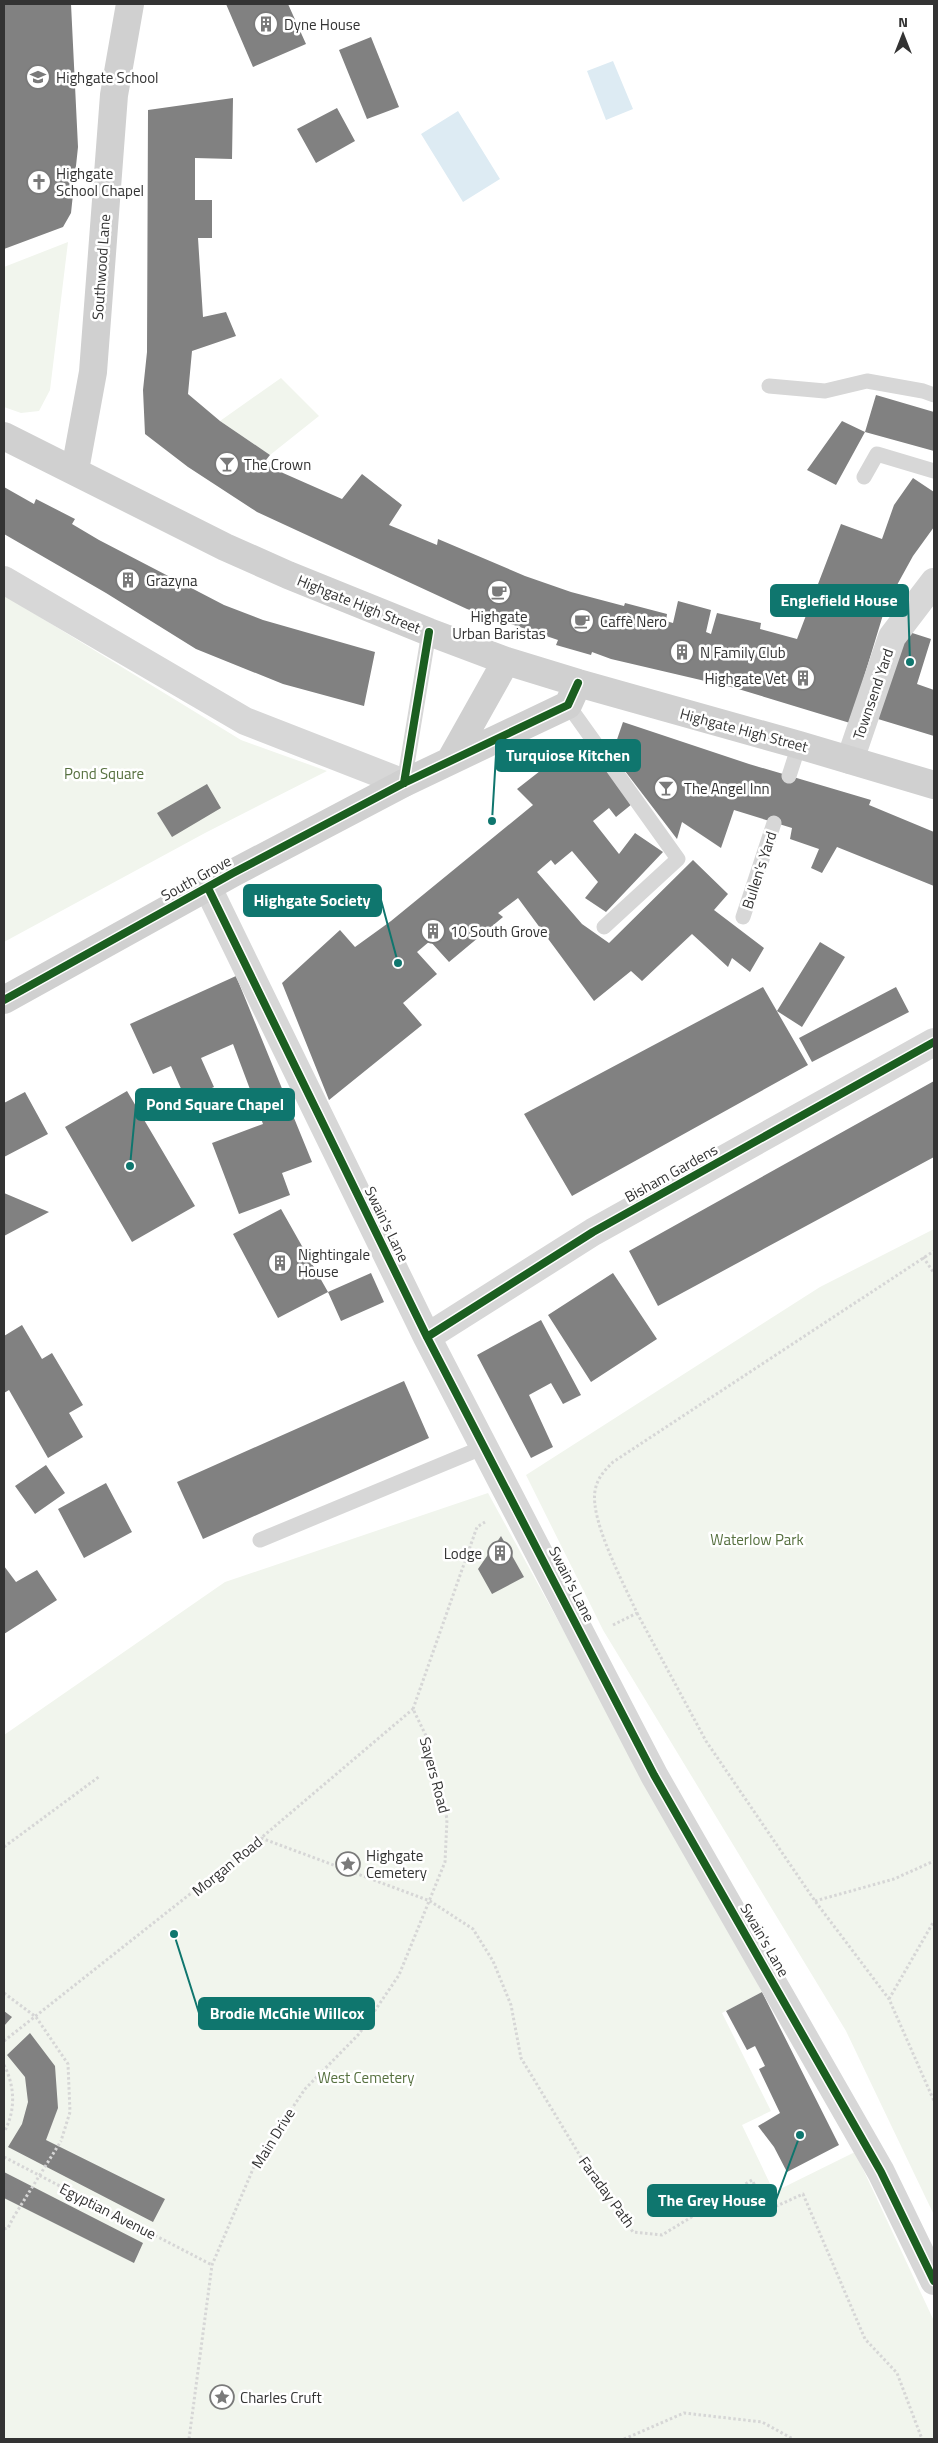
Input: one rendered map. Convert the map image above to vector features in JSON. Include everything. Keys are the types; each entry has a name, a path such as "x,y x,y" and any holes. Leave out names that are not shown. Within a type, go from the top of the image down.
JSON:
{"main road":[{"name":"Southwood Lane","path":"75,470 94,372 114,95 130,4"},
{"name":"Highgate High Street","path":"4,436 261,563 506,661 573,694 799,745 934,785"},
{"path":"452,759 506,661"},
{"name":"South Grove","path":"4,1000 208,888 573,694"}],"street":[{"path":"4,580 245,721 404,783"},
{"name":"Townsend Yard","path":"850,760 892,637 934,582"},
{"name":"Swain's Lane","path":"208,888 427,1337 654,1775 881,2172 934,2281"},
{"name":"Bisham Gardens","path":"427,1337 593,1232 934,1042"}],"lane":[{"path":"769,386 825,391 867,381 923,391 934,395"},
{"path":"864,477 877,454 934,471"},
{"path":"404,783 430,632"},
{"path":"573,694 678,859 604,927"},
{"path":"789,776 799,745"},
{"name":"Bullen's Yard","path":"743,918 774,823"},
{"path":"260,1540 484,1447"}],"path":[{"path":"934,1251 613,1462 601,1474 595,1490 595,1510 610,1553 637,1613 706,1741 815,1902 889,1999 934,2100"},
{"path":"923,1257 934,1273"},
{"path":"413,1709 477,1527 513,1500"},
{"path":"612,1626 637,1613"},
{"path":"4,1847 100,1776"},
{"path":"261,1838 430,1902"},
{"path":"815,1902 894,1878 934,1861"},
{"path":"889,1999 934,1921"},
{"path":"4,1993 36,2017 68,2064 70,2112 62,2141 8,2228 4,2229"},
{"path":"4,2065 12,2081 11,2118 4,2132"},
{"path":"624,2439 684,2413 762,2422 793,2439"}],"green space":[{"path":"68,242 50,390 39,411 21,413 4,407 4,267"},
{"path":"281,378 319,416 270,455 220,421"},
{"name":"Pond Square","path":"4,595 241,740 327,771 205,833 4,942"},
{"name":"Waterlow Park","path":"934,1229 934,2215 846,2031 603,1630 526,1475 820,1287"},
{"name":"Highgate Cemetery","path":"488,1493 762,1992 722,2013 771,2111 742,2125 774,2192 855,2152 934,2321 934,2439 4,2439 4,1735 225,1582"}],"shaded area":[{"path":"613,61 633,109 606,120 587,71"},
{"path":"458,111 500,179 463,202 421,134"}],"building":[{"name":"Highgate School","path":"4,4 71,4 78,147 71,213 63,227 4,249"},
{"name":"Dyne House","path":"226,4 288,4 306,44 253,67"},
{"path":"371,37 399,107 367,119 339,50"},
{"path":"233,98 232,159 195,158 195,200 212,200 212,238 198,238 203,317 226,312 236,336 192,351 188,394 220,421 270,455 266,460 283,473 342,499 362,474 402,505 389,525 437,545 438,539 525,576 571,592 624,606 625,603 667,614 666,621 673,623 678,601 711,610 706,632 711,634 717,613 761,623 760,629 797,639 841,524 882,539 894,505 913,478 934,492 934,527 913,556 886,605 850,723 735,688 611,659 592,652 591,655 556,645 558,640 467,609 257,512 188,467 145,434 143,390 147,352 148,110"},
{"path":"337,108 355,141 316,163 297,129"},
{"path":"876,395 934,412 934,451 865,432"},
{"path":"842,421 865,432 836,485 807,470"},
{"path":"4,487 34,504 36,499 75,519 72,524 99,540 224,605 263,620 375,652 364,706 283,684 196,649 106,593 4,534"},
{"path":"906,631 931,639 917,684 934,690 934,736 878,719"},
{"path":"623,722 749,764 871,800 869,805 934,832 934,886 837,847 822,873 811,868 819,849 790,839 792,828 734,810 721,848 682,822 677,839 612,754"},
{"path":"589,746 632,804 616,817 609,808 593,821 619,854 635,833 663,852 606,912 585,898 598,882 572,851 555,865 551,860 537,872 582,924 609,943 693,860 728,894 714,910 764,948 750,972 732,958 728,967 692,934 642,981 631,971 594,1001 518,898 498,913 503,917 449,962 430,941 417,952 437,974 403,1003 422,1025 329,1100 282,983 340,930 355,947 391,921 533,805 517,789 549,764"},
{"path":"207,784 221,808 172,837 157,813"},
{"path":"820,942 845,957 802,1027 777,1011"},
{"path":"236,976 312,1162 282,1173 290,1195 239,1214 212,1143 263,1124 233,1044 201,1058 214,1087 186,1100 171,1066 153,1074 130,1024"},
{"path":"763,987 808,1065 572,1196 524,1114"},
{"path":"896,987 909,1012 812,1062 799,1038"},
{"path":"934,1081 934,1157 658,1306 629,1251"},
{"path":"127,1091 195,1206 132,1242 65,1127"},
{"path":"25,1092 48,1134 4,1157 4,1103"},
{"path":"4,1193 49,1212 4,1236"},
{"name":"Nightingale House","path":"281,1209 328,1292 278,1318 233,1234"},
{"path":"371,1273 384,1302 341,1321 328,1292"},
{"path":"613,1273 657,1339 591,1382 548,1315"},
{"path":"541,1320 581,1395 563,1404 551,1383 529,1395 553,1447 531,1458 477,1355"},
{"path":"22,1325 42,1359 52,1353 83,1405 69,1413 83,1437 48,1458 9,1390 4,1393 4,1336"},
{"path":"404,1381 429,1438 203,1539 177,1482"},
{"path":"46,1465 65,1493 35,1514 15,1486"},
{"path":"106,1483 132,1532 84,1558 58,1509"},
{"name":"Lodge","path":"501,1536 524,1577 492,1594 478,1569"},
{"path":"4,1566 16,1582 37,1570 57,1600 4,1634"},
{"path":"762,1992 839,2145 787,2172 774,2147 758,2126 780,2113 759,2069 765,2066 755,2046 747,2050 726,2011"},
{"path":"4,2011 12,2017 4,2026"},
{"path":"30,2033 55,2066 58,2108 46,2140 165,2199 153,2222 8,2147 22,2124 28,2102 25,2077 7,2055"},
{"path":"4,2172 143,2243 134,2263 4,2198"}],"cycle path":[{"path":"404,783 429,632"},
{"path":"4,1000 233,873 404,783 568,705 578,683"},
{"path":"208,888 427,1337 654,1775 881,2172 934,2281"},
{"path":"427,1337 593,1232 934,1042"}],"place":[{"name":"Dyne House","path":"266,24"},
{"name":"Highgate School","path":"38,77"},
{"name":"Highgate School Chapel","path":"39,182"},
{"name":"The Crown","path":"227,464"},
{"name":"Grazyna","path":"128,580"},
{"name":"Highgate Urban Baristas","path":"499,592"},
{"name":"Caffè Nero","path":"582,621"},
{"name":"N Family Club","path":"682,652"},
{"name":"Englefield House","path":"910,662"},
{"name":"Highgate Vet","path":"803,678"},
{"name":"The Angel Inn","path":"666,788"},
{"name":"Turquiose Kitchen","path":"492,821"},
{"name":"10 South Grove","path":"433,931"},
{"name":"Highgate Society","path":"398,963"},
{"name":"Pond Square Chapel","path":"130,1166"},
{"name":"Nightingale House","path":"280,1263"},
{"name":"Lodge","path":"500,1553"},
{"name":"Highgate Cemetery","path":"348,1864"},
{"name":"Brodie McGhie Willcox","path":"174,1934"},
{"name":"The Grey House","path":"800,2135"},
{"name":"Charles Cruft","path":"222,2397"}],"park label":[{"name":"West Cemetery","path":"366,2077"}]}
